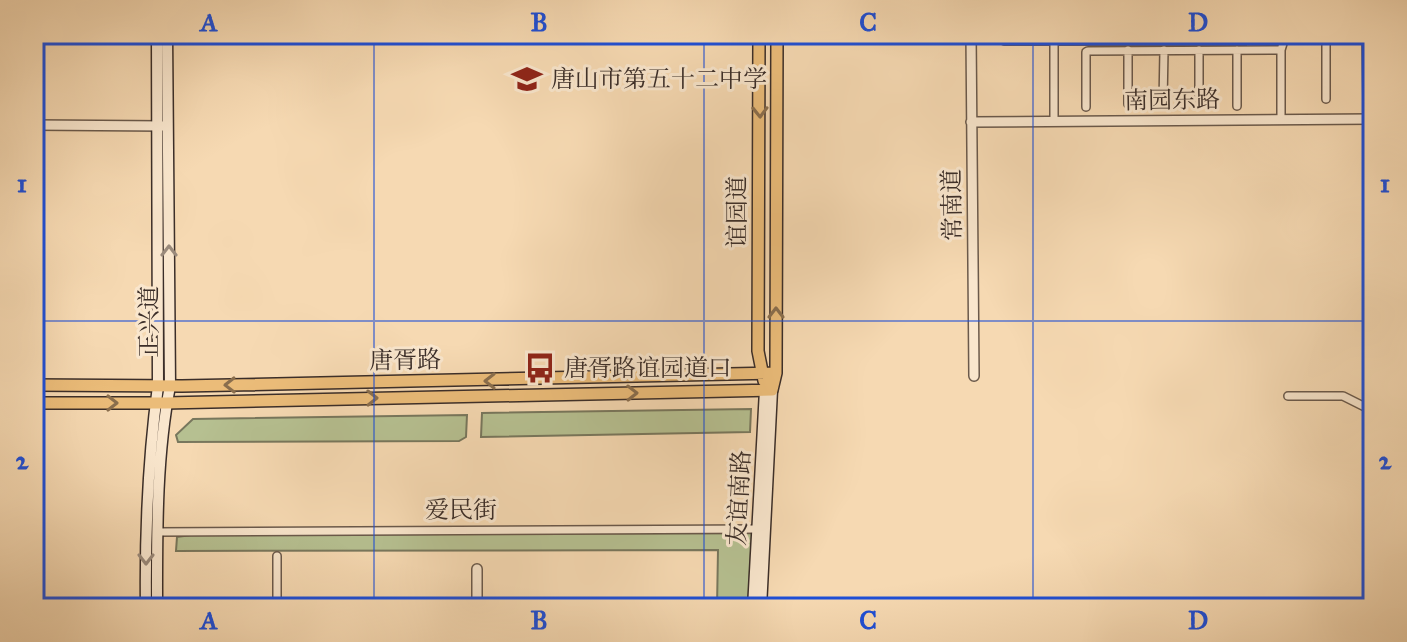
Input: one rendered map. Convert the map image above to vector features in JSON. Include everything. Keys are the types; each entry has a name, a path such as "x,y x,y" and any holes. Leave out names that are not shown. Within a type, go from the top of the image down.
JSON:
{"main road":[{"name":"正兴道","path":"157,34 162,126 164,386 161,403 157,608"},
{"name":"正兴道","path":"162,126 167,34"},
{"name":"谊园道","path":"759,34 758,351 770,374"},
{"name":"谊园道","path":"768,390 777,34"},
{"name":"唐胥路","path":"34,385 164,386 770,374"},
{"name":"唐胥路","path":"34,403 768,390"},
{"name":"友谊南路","path":"761,608 768,390"},
{"name":"正兴道","path":"146,608 145,549 152,425 161,403"},
{"name":"友谊南路","path":"753,608 762,529"}],"street":[{"name":"常南道","path":"971,34 974,376"},
{"path":"1004,34 1004,41 1124,38 1199,50 1281,50"},
{"path":"1086,107 1086,52 1128,50 1208,37 1244,41 1244,34"},
{"path":"1281,119 1281,50 1286,34"},
{"path":"1326,34 1326,99"},
{"path":"1366,34 1367,96"},
{"path":"1054,42 1054,121"},
{"path":"1163,42 1163,103"},
{"path":"1128,50 1128,104"},
{"path":"1199,50 1199,105"},
{"path":"1237,50 1237,106"},
{"name":"南园东路","path":"971,122 1373,119"},
{"path":"34,125 162,126"},
{"path":"1288,396 1343,396 1373,411"},
{"path":"217,522 217,531"},
{"name":"爱民街","path":"157,532 762,529"},
{"path":"277,556 277,608"},
{"path":"477,569 477,608"}],"green space":[{"path":"751,409 750,432 481,437 482,413"},
{"path":"467,415 466,437 459,441 178,442 176,435 193,419"},
{"path":"752,533 748,608 717,608 718,550 176,551 177,537 191,535"}],"place":[{"name":"唐山市第五十二中学","path":"527,79"},
{"name":"唐胥路谊园道口","path":"540,368"}]}
